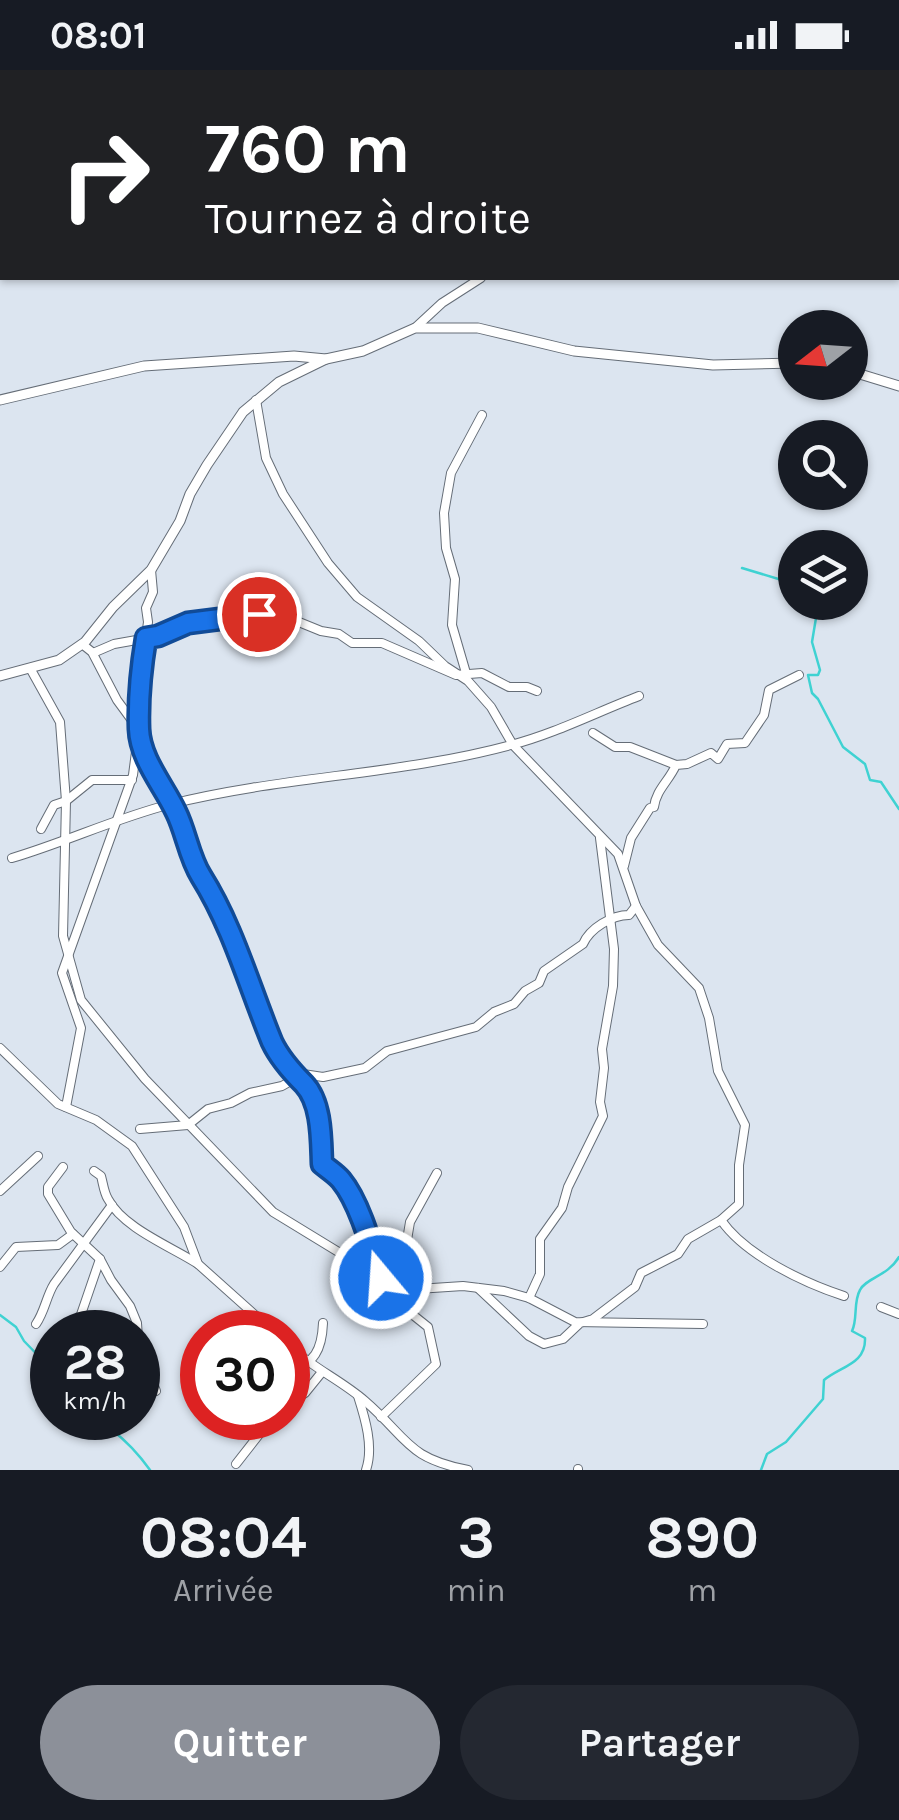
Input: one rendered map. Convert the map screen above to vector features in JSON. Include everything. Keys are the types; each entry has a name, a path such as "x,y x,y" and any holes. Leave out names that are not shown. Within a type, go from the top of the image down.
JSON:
{"street":[{"path":"0,400 144,366 294,356 326,358 363,352 415,328 442,303 478,280"},
{"path":"415,328 478,328 574,351 713,365 778,363"},
{"path":"0,676 59,660 82,644 151,570 207,465 243,412 279,382 326,358"},
{"path":"868,377 899,386"},
{"path":"256,400 266,458 283,494 328,564 356,597 463,675 494,710 514,745 618,854 636,906 658,945 699,988 709,1018 718,1071 745,1125 738,1165 738,1204 721,1220 688,1239 678,1254 641,1273 634,1287 593,1320 580,1323 563,1340 544,1344 529,1336 478,1288"},
{"path":"463,675 452,626 455,579 446,548 444,513 446,491 457,458 464,454 482,414"},
{"path":"66,1107 81,1028 62,972 132,780 146,608 153,592 151,570"},
{"path":"93,654 114,644 158,636 188,623 256,613 289,618 339,634 352,643 382,643 463,675 482,673 509,688 528,687 537,691"},
{"path":"82,644 93,654 138,730 201,877 218,903 248,973 252,997 278,1054 314,1100 322,1128 322,1164 340,1178 355,1203 381,1278"},
{"path":"30,668 60,722 66,801 63,936 80,1000 145,1079 273,1212 402,1290 478,1288 529,1298 580,1323 703,1324"},
{"path":"592,734 616,747 676,764 687,764 711,753 718,758 727,744 745,743 764,715 769,690 800,675"},
{"path":"12,858 172,804 253,788 438,762 514,745 639,696"},
{"path":"624,866 631,838 654,807 658,791 669,781 676,764"},
{"path":"41,829 54,805 66,801 92,780 132,780"},
{"path":"529,1298 540,1274 540,1239 564,1204 568,1187 603,1116 602,1049 614,974 614,934 598,834"},
{"path":"140,1129 188,1124 208,1109 282,1086 303,1074 323,1077 365,1068 387,1051 476,1027 494,1012 514,1004 539,983 544,971 609,920 634,912 636,906"},
{"path":"0,1048 58,1104 96,1120 132,1146 184,1227 198,1264"},
{"path":"0,1191 38,1156"},
{"path":"63,1167 48,1194 73,1234 100,1259 132,1310"},
{"path":"94,1172 101,1176 112,1205 152,1238 198,1264 249,1310"},
{"path":"381,1417 436,1364 428,1327 393,1299 375,1291 396,1250 406,1240 410,1222 437,1173"},
{"path":"45,1310 48,1294 112,1205"},
{"path":"721,1220 745,1247 817,1287 844,1296"},
{"path":"0,1267 16,1246 48,1247 73,1234"},
{"path":"83,1310 100,1259"},
{"path":"882,1307 899,1314"},
{"path":"310,1360 322,1346 323,1323"},
{"path":"310,1364 358,1396 422,1457 468,1470"},
{"path":"310,1386 322,1372"},
{"path":"358,1396 370,1425 365,1439 370,1458 366,1470"},
{"path":"236,1464 255,1440"}],"waterway":[{"path":"742,568 778,579"},
{"path":"816,620 812,642 820,670 818,675 808,675 812,693 843,747 865,764 870,780 881,782 899,809"},
{"path":"761,1470 767,1454 786,1442 823,1399 824,1380 861,1354 865,1338 852,1331 858,1295 863,1286 899,1257"},
{"path":"0,1315 16,1327 30,1347"},
{"path":"123,1440 150,1470"}],"route":[{"path":"259,614 188,623 146,638 138,730 161,787 176,810 201,877 229,926 248,973 252,997 278,1054 314,1100 322,1128 322,1164 340,1178 355,1203 381,1278"}]}
